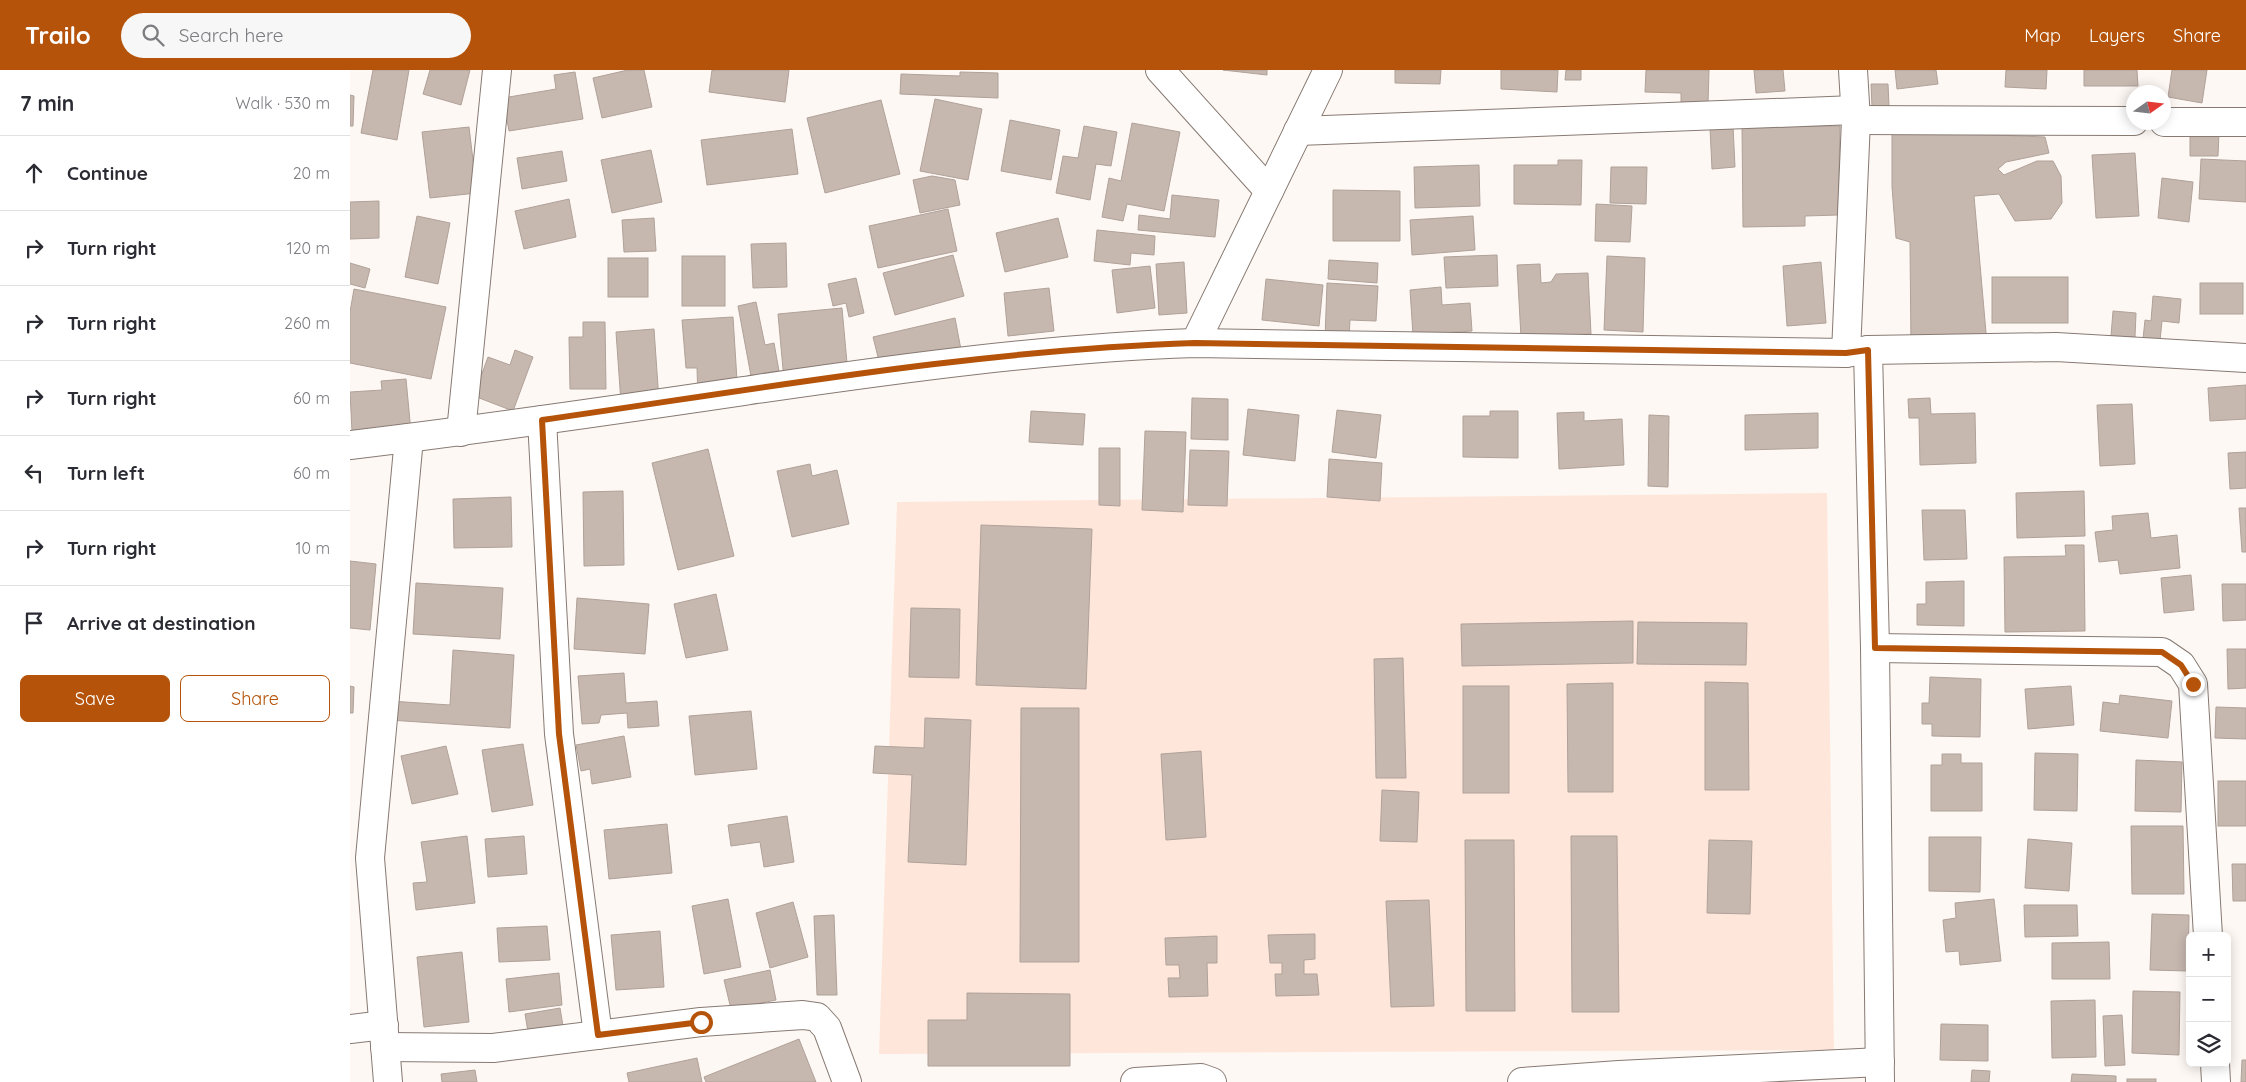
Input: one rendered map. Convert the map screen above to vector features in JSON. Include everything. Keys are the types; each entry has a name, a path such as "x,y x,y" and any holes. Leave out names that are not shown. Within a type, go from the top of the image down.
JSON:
{"street":[{"path":"461,432 497,70"},
{"path":"1160,70 1269,191"},
{"path":"1195,343 1328,70"},
{"path":"1522,1082 1880,1072 1875,648 1857,352 1856,115 1854,70"},
{"path":"1298,131 1856,115 2126,122"},
{"path":"2171,122 2246,122"},
{"path":"350,445 461,432 902,368 1064,350 1195,343 1857,352 2056,347 2246,358"},
{"path":"542,420 559,734 598,1035"},
{"path":"388,1082 370,858 409,438"},
{"path":"1875,648 2162,652 2181,665 2193,684 2208,932"},
{"path":"350,1029 384,1036 494,1048 701,1022 803,1015 817,1017 827,1028 847,1082"},
{"path":"2215,1067 2216,1082"},
{"path":"1135,1082 1201,1078 1212,1082"}],"shaded area":[{"path":"1827,493 1834,1050 879,1054 897,502"}],"building":[{"path":"373,70 409,70 397,140 361,133"},
{"path":"430,70 470,70 461,105 423,94"},
{"path":"628,70 644,70 652,107 602,118 593,78"},
{"path":"712,70 789,70 785,102 709,92"},
{"path":"1223,70 1267,70 1267,75"},
{"path":"1395,70 1441,70 1440,84 1395,83"},
{"path":"1501,70 1558,70 1557,92 1501,89"},
{"path":"1566,70 1581,70 1581,80 1565,80"},
{"path":"1646,70 1709,70 1708,104 1681,104 1681,93 1645,92"},
{"path":"1754,70 1783,70 1785,91 1756,93"},
{"path":"1895,70 1936,70 1938,84 1897,89"},
{"path":"2006,70 2047,70 2046,89 2005,87"},
{"path":"2084,70 2137,70 2138,85 2084,86"},
{"path":"2172,70 2207,70 2202,103 2171,98 2170,85"},
{"path":"575,72 583,119 509,131 503,98 556,89 554,75"},
{"path":"960,72 998,73 998,98 900,94 901,74 960,76"},
{"path":"1871,84 1888,84 1889,106 1872,107"},
{"path":"350,95 354,96 353,126 350,126"},
{"path":"935,99 982,109 968,180 920,171"},
{"path":"881,100 900,174 825,193 807,118"},
{"path":"1010,120 1060,130 1051,180 1001,171"},
{"path":"1132,123 1180,132 1164,211 1127,204 1123,221 1102,217 1109,178 1121,181"},
{"path":"1084,126 1117,132 1111,166 1096,164 1090,200 1056,193 1063,156 1078,158"},
{"path":"1733,126 1735,167 1712,169 1710,128"},
{"path":"1840,126 1838,215 1805,216 1805,226 1743,227 1742,127"},
{"path":"469,127 477,193 430,198 422,132"},
{"path":"792,129 798,174 707,185 701,140"},
{"path":"1892,131 2045,137 2049,153 2006,162 1998,169 2004,175 2037,161 2053,161 2061,176 2062,203 2051,219 2015,221 1999,194 1974,196 1987,344 1911,347 1910,242 1896,238 1892,187"},
{"path":"2190,133 2219,133 2218,156 2190,156"},
{"path":"651,150 662,202 612,213 601,160"},
{"path":"562,151 567,181 522,189 517,158"},
{"path":"2135,153 2139,216 2096,218 2092,155"},
{"path":"2201,159 2246,161 2246,202 2199,199"},
{"path":"1558,160 1582,160 1581,205 1514,204 1514,165 1558,165"},
{"path":"1479,165 1480,206 1415,208 1414,167"},
{"path":"1611,167 1647,167 1646,204 1610,203"},
{"path":"932,176 955,180 960,205 920,213 913,180"},
{"path":"2162,178 2193,182 2189,222 2158,218"},
{"path":"1333,190 1400,191 1400,241 1333,241"},
{"path":"1172,195 1219,200 1215,237 1138,230 1139,215 1170,219"},
{"path":"569,199 576,237 524,249 515,211"},
{"path":"379,201 379,238 350,239 350,202"},
{"path":"1596,204 1632,206 1630,242 1595,241"},
{"path":"948,209 957,251 878,268 869,226"},
{"path":"417,216 450,223 438,284 405,277"},
{"path":"1473,216 1475,250 1412,255 1410,220"},
{"path":"654,218 656,251 624,252 622,220"},
{"path":"1058,218 1068,257 1005,272 996,233"},
{"path":"1097,230 1155,236 1154,255 1131,253 1130,265 1094,261"},
{"path":"786,243 787,287 753,288 751,244"},
{"path":"953,255 964,296 895,315 883,273"},
{"path":"1497,255 1498,286 1446,288 1444,257"},
{"path":"682,256 725,256 725,306 682,306"},
{"path":"1607,256 1645,258 1643,332 1604,330"},
{"path":"608,258 648,258 648,297 608,297"},
{"path":"1329,260 1378,263 1377,283 1328,279"},
{"path":"1184,262 1187,313 1159,315 1156,264"},
{"path":"1821,262 1826,323 1787,326 1783,266"},
{"path":"350,263 370,269 365,288 350,284"},
{"path":"1540,264 1541,283 1551,282 1556,274 1588,273 1591,334 1521,337 1517,265"},
{"path":"1150,266 1155,308 1117,313 1112,270"},
{"path":"1992,277 2068,277 2068,323 1992,323"},
{"path":"856,278 864,313 849,317 846,303 833,306 828,284"},
{"path":"1266,279 1323,285 1319,326 1262,320"},
{"path":"1327,283 1378,286 1376,321 1350,320 1349,340 1325,339"},
{"path":"2200,283 2243,283 2243,314 2200,314"},
{"path":"1441,287 1442,305 1470,303 1472,331 1413,335 1410,290"},
{"path":"1049,288 1054,331 1008,336 1004,293"},
{"path":"354,289 446,307 431,379 350,363 350,312"},
{"path":"2153,296 2181,299 2179,323 2162,321 2160,341 2143,339 2145,320 2151,321"},
{"path":"756,302 765,345 774,343 779,371 751,376 738,306"},
{"path":"842,308 848,374 784,380 778,314"},
{"path":"2113,311 2136,313 2135,337 2111,336"},
{"path":"733,317 738,396 698,399 697,368 686,368 682,320"},
{"path":"955,318 962,355 882,373 873,337"},
{"path":"583,322 605,322 606,389 570,389 569,337 583,337"},
{"path":"654,329 659,401 621,403 616,332"},
{"path":"515,350 533,357 513,411 474,396 488,357 510,365"},
{"path":"406,379 411,432 385,428 352,431 350,392 382,390 381,381"},
{"path":"2246,385 2246,419 2210,421 2208,388"},
{"path":"1192,398 1228,399 1228,440 1191,439"},
{"path":"1930,398 1931,414 1975,413 1976,463 1920,465 1919,418 1909,418 1908,399"},
{"path":"2132,404 2135,464 2100,466 2097,405"},
{"path":"1248,409 1299,415 1295,461 1243,455"},
{"path":"1337,410 1381,415 1376,458 1332,452"},
{"path":"1031,411 1085,414 1083,445 1029,442"},
{"path":"1490,411 1518,411 1518,458 1463,457 1463,416 1490,416"},
{"path":"1584,412 1584,421 1622,419 1624,465 1559,469 1557,413"},
{"path":"1818,413 1818,448 1745,450 1745,415"},
{"path":"1649,415 1669,416 1668,487 1648,486"},
{"path":"1145,431 1186,432 1183,512 1142,510"},
{"path":"1099,448 1120,448 1120,506 1099,505"},
{"path":"708,449 734,556 678,570 652,463"},
{"path":"1190,450 1229,451 1227,506 1188,505"},
{"path":"2246,452 2246,488 2230,489 2228,453"},
{"path":"1329,459 1382,463 1380,501 1327,497"},
{"path":"810,464 812,476 837,470 849,524 792,537 777,471"},
{"path":"623,491 624,565 584,566 583,492"},
{"path":"2084,491 2085,536 2017,538 2016,493"},
{"path":"511,497 512,547 454,548 453,499"},
{"path":"2239,508 2246,508 2246,552 2242,552"},
{"path":"1922,510 1965,510 1967,559 1924,560"},
{"path":"2148,513 2151,538 2177,535 2180,568 2120,574 2118,560 2099,562 2095,532 2113,530 2112,516"},
{"path":"981,525 1092,529 1086,689 976,685"},
{"path":"2065,545 2084,545 2085,631 2005,632 2004,557 2066,556"},
{"path":"350,561 376,564 370,630 350,628"},
{"path":"2191,575 2194,610 2164,613 2161,578"},
{"path":"1964,581 1964,626 1917,625 1917,604 1926,604 1926,582"},
{"path":"416,583 503,588 500,639 413,634"},
{"path":"2222,584 2246,584 2246,620 2223,621"},
{"path":"716,594 728,650 686,658 674,604"},
{"path":"577,598 649,604 645,654 574,649"},
{"path":"911,608 960,609 959,678 909,677"},
{"path":"1633,621 1633,663 1462,666 1461,624"},
{"path":"1638,622 1747,623 1746,665 1637,664"},
{"path":"2227,649 2246,649 2246,688 2228,689"},
{"path":"453,650 514,655 510,728 389,720 390,701 450,705"},
{"path":"1403,658 1406,778 1376,778 1374,659"},
{"path":"624,673 626,703 657,701 659,726 628,728 627,713 601,715 599,723 582,724 578,676"},
{"path":"1930,677 1981,679 1980,737 1932,736 1932,724 1922,724 1922,703 1929,703"},
{"path":"1705,682 1748,683 1749,790 1705,790"},
{"path":"1613,683 1613,792 1568,792 1567,684"},
{"path":"350,686 354,687 353,713 350,713"},
{"path":"1463,686 1509,686 1509,793 1463,793"},
{"path":"2071,686 2074,725 2028,729 2025,689"},
{"path":"2120,695 2172,701 2168,738 2100,731 2103,702 2119,704"},
{"path":"2216,707 2246,708 2246,739 2215,738"},
{"path":"1021,708 1079,708 1079,962 1020,962"},
{"path":"751,711 757,769 695,775 689,716"},
{"path":"925,718 971,720 966,865 908,862 912,775 873,773 875,746 924,748"},
{"path":"624,736 631,777 592,784 590,769 581,771 576,745"},
{"path":"523,744 533,805 492,812 482,750"},
{"path":"446,746 458,794 412,804 401,756"},
{"path":"1201,751 1206,837 1166,840 1161,754"},
{"path":"2035,753 2078,754 2077,811 2034,810"},
{"path":"1942,754 1961,754 1961,763 1982,763 1982,811 1931,811 1931,765 1942,765"},
{"path":"2136,760 2182,762 2181,812 2135,811"},
{"path":"2218,781 2246,781 2246,826 2218,826"},
{"path":"1382,790 1419,792 1417,842 1380,841"},
{"path":"787,816 794,862 764,867 760,842 731,846 728,825"},
{"path":"667,824 672,873 609,879 604,830"},
{"path":"2131,826 2183,826 2184,894 2132,894"},
{"path":"467,836 475,903 416,910 413,883 427,882 421,842"},
{"path":"524,836 527,874 488,877 485,839"},
{"path":"1571,836 1617,836 1619,1012 1572,1012"},
{"path":"1929,837 1981,837 1980,892 1929,891"},
{"path":"2028,839 2072,843 2069,891 2025,888"},
{"path":"1465,840 1514,840 1515,1011 1466,1011"},
{"path":"1709,840 1752,841 1750,914 1707,913"},
{"path":"2232,864 2246,864 2246,901 2233,901"},
{"path":"728,899 741,967 704,974 692,906"},
{"path":"1994,899 2001,961 1960,965 1959,951 1946,952 1943,920 1956,918 1955,903"},
{"path":"1429,900 1434,1006 1391,1007 1386,901"},
{"path":"793,902 808,957 770,968 756,913"},
{"path":"2024,905 2077,905 2078,936 2025,937"},
{"path":"2152,914 2189,915 2189,932 2186,932 2186,971 2150,970"},
{"path":"834,915 837,995 817,995 814,916"},
{"path":"547,926 550,960 499,962 497,928"},
{"path":"660,931 664,987 616,990 611,935"},
{"path":"1315,934 1315,959 1304,960 1304,974 1317,974 1319,995 1276,996 1275,974 1282,974 1282,963 1270,963 1268,935"},
{"path":"1217,936 1217,963 1207,963 1208,996 1169,997 1168,978 1180,978 1179,965 1166,965 1165,938"},
{"path":"2109,942 2110,979 2052,979 2052,943"},
{"path":"462,952 469,1022 424,1027 417,957"},
{"path":"770,970 776,1000 731,1009 724,980"},
{"path":"559,973 562,1005 509,1012 506,979"},
{"path":"2133,991 2180,992 2179,1055 2132,1053"},
{"path":"967,993 1070,994 1070,1066 928,1066 928,1020 967,1020"},
{"path":"2095,1000 2096,1057 2052,1058 2051,1001"},
{"path":"560,1008 564,1032 529,1038 525,1014"},
{"path":"2122,1015 2125,1065 2105,1066 2103,1016"},
{"path":"1941,1024 1988,1025 1988,1061 1940,1060"},
{"path":"799,1039 816,1082 706,1082 704,1077"},
{"path":"697,1058 702,1082 629,1082 627,1073"},
{"path":"2242,1060 2246,1060 2246,1082 2241,1082"},
{"path":"475,1070 477,1082 442,1082 441,1074"},
{"path":"1972,1070 1990,1071 1989,1082 1971,1082"},
{"path":"2072,1074 2116,1076 2116,1082 2071,1082"},
{"path":"2127,1079 2156,1079 2156,1082 2127,1082"}],"route":[{"path":"701,1022 598,1035 559,734 542,420 892,369 1064,350 1136,345 1195,343 1846,353 1868,350 1875,648 2162,652 2181,665 2193,684"}]}
